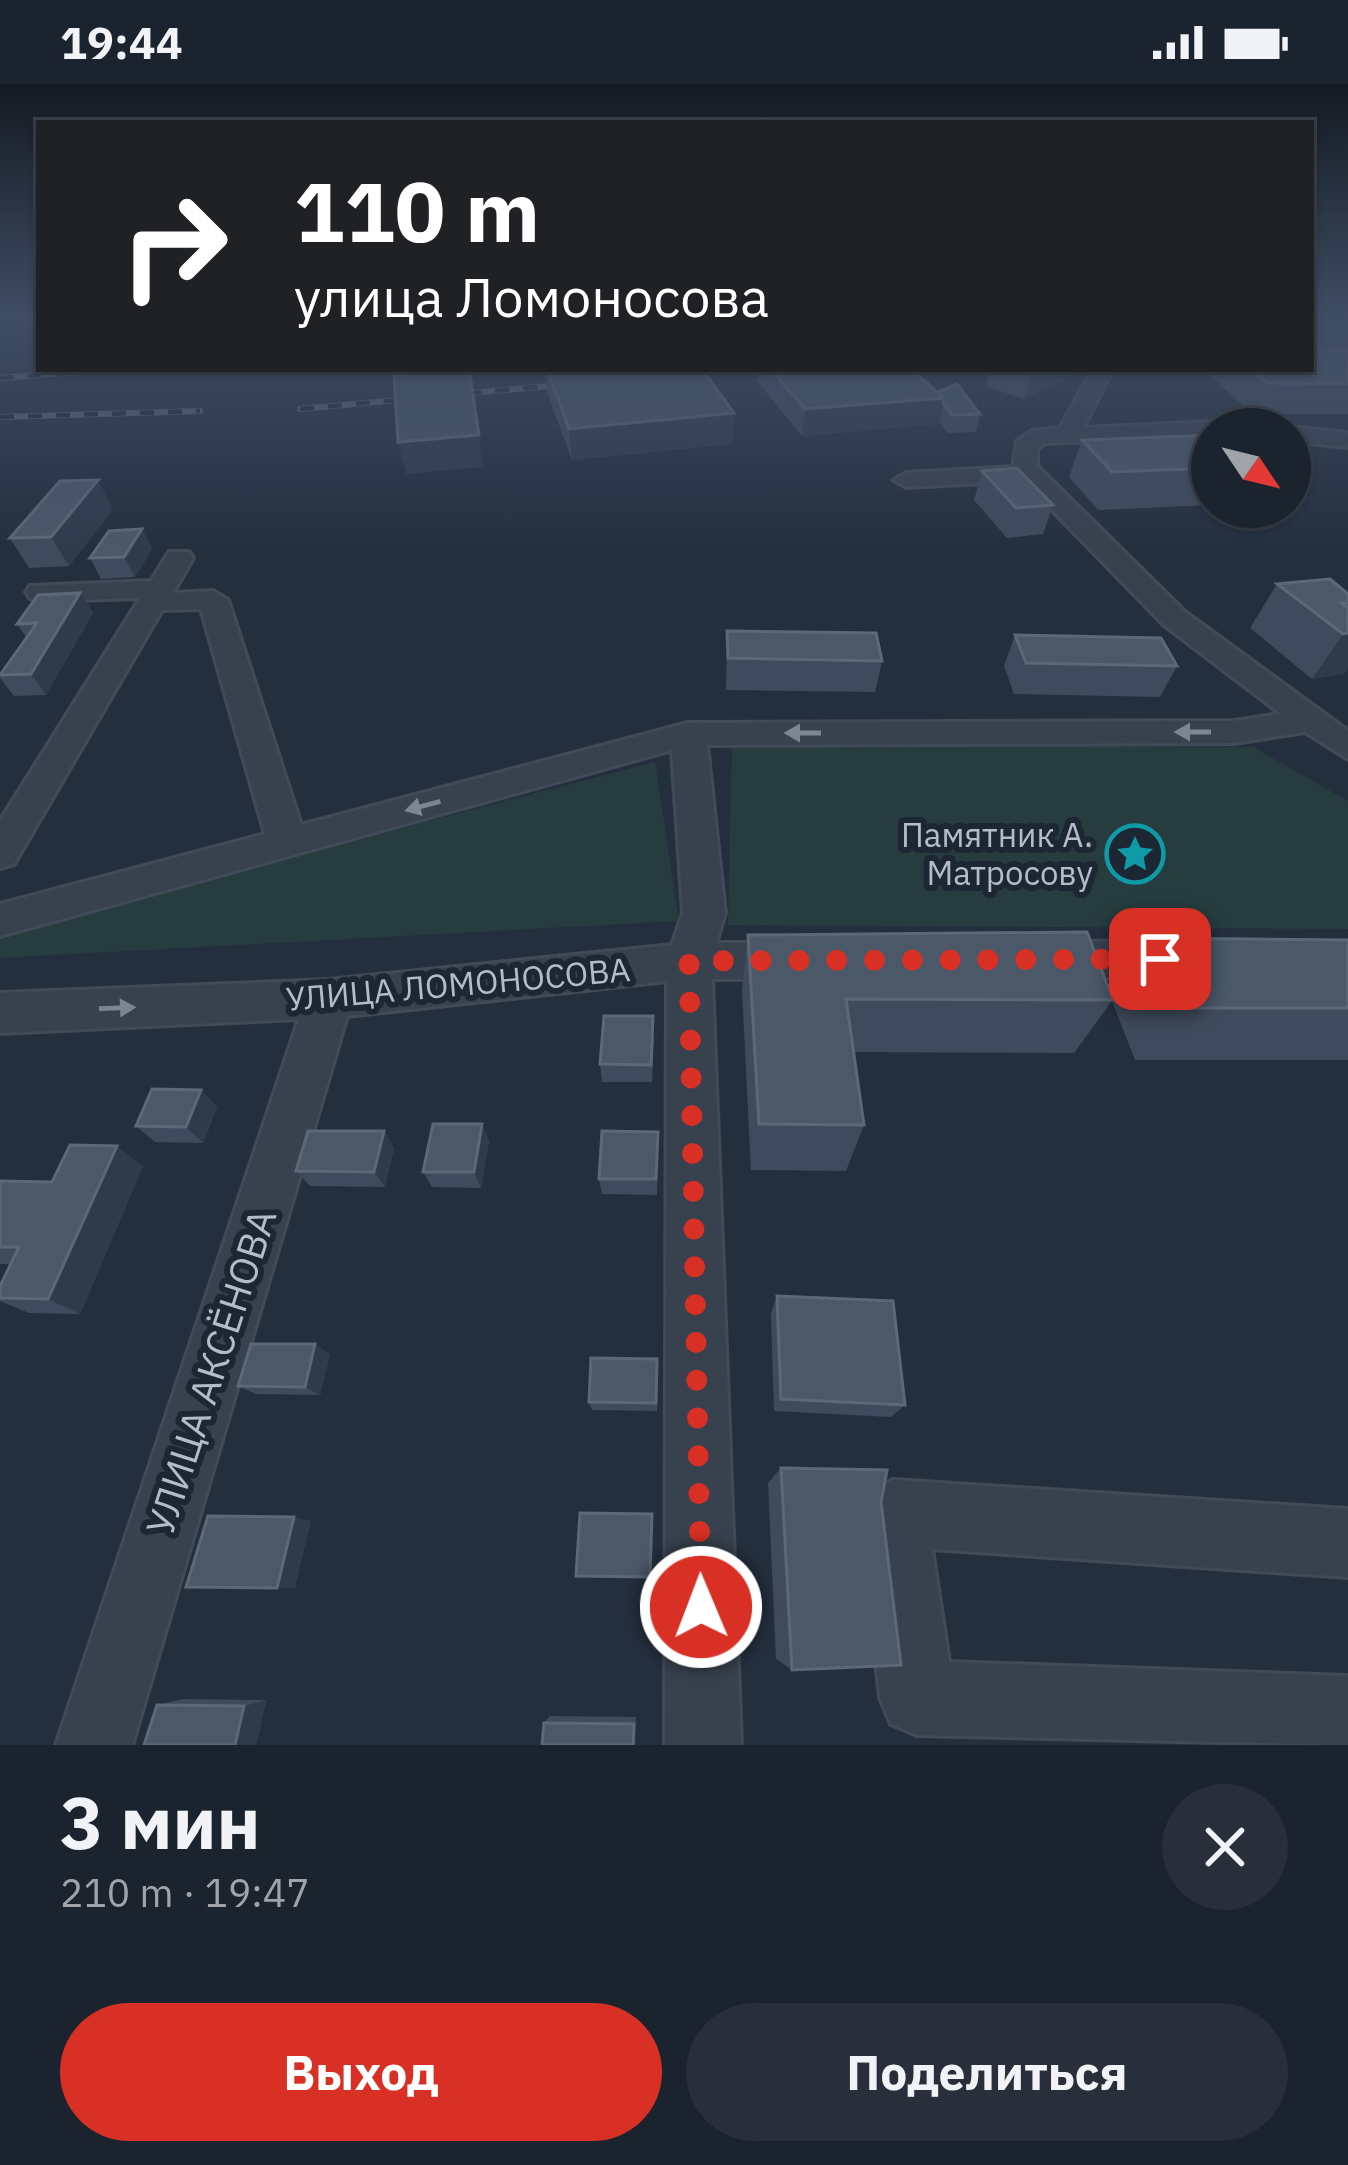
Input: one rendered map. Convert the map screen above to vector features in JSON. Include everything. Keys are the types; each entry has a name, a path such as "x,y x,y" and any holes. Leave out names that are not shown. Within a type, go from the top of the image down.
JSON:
{"street":[{"path":"1068,434 1089,396"},
{"path":"1191,430 1040,436 1025,446 1025,467 1174,618 1348,748"},
{"path":"1311,435 1348,438"},
{"path":"906,480 1031,473"},
{"path":"0,854 179,558"},
{"path":"40,592 213,600 287,843"},
{"path":"0,920 688,734 1234,732 1309,721"},
{"path":"688,734 704,913 689,961 703,1745"},
{"path":"995,960 1230,959"},
{"name":"УЛИЦА ЛОМОНОСОВА","path":"0,1013 329,999 689,961 854,961"},
{"name":"УЛИЦА АКСЁНОВА","path":"94,1745 329,999"},
{"path":"1348,1543 893,1513 917,1699 1348,1713"}],"green space":[{"path":"732,741 1253,747 1348,801 1348,929 728,925"},
{"path":"655,762 679,921 0,958 0,933"}],"building":[{"path":"395,396 473,396 479,435 398,442"},
{"path":"557,396 721,396 734,413 569,429"},
{"path":"793,396 944,398 805,409"},
{"path":"966,396 980,414 952,415 944,398"},
{"path":"1191,436 1191,469 1112,472 1082,440"},
{"path":"1017,468 1053,505 1016,508 982,471"},
{"path":"98,480 51,537 10,538 60,481"},
{"path":"142,529 124,557 90,558 109,531"},
{"path":"1330,579 1348,594 1348,603 1342,603 1348,608 1348,633 1343,634 1277,584"},
{"path":"80,593 31,674 0,675 37,623 17,624 38,595"},
{"path":"727,631 876,633 882,661 728,658"},
{"path":"1015,635 1161,638 1177,666 1026,663"},
{"path":"1087,932 1113,1000 846,999 864,1125 759,1124 748,935"},
{"path":"1150,938 1348,940 1348,1008 1180,1008"},
{"path":"604,1016 653,1016 651,1065 600,1064"},
{"path":"152,1089 201,1090 186,1127 136,1126"},
{"path":"433,1124 482,1124 474,1172 423,1172"},
{"path":"308,1131 384,1131 374,1172 296,1171"},
{"path":"602,1131 658,1132 656,1179 599,1179"},
{"path":"70,1145 117,1146 48,1299 0,1298 0,1286 19,1247 0,1247 0,1181 52,1182"},
{"path":"777,1296 893,1301 905,1405 781,1399"},
{"path":"251,1344 315,1344 305,1387 238,1386"},
{"path":"591,1358 657,1359 656,1403 589,1402"},
{"path":"781,1468 887,1470 881,1502 901,1665 792,1670"},
{"path":"580,1513 652,1514 650,1577 576,1576"},
{"path":"208,1516 294,1517 277,1588 186,1587"},
{"path":"157,1705 244,1706 235,1745 144,1745"},
{"path":"544,1723 634,1724 633,1745 542,1745"}],"railway":[{"path":"300,409 445,396"},
{"path":"0,417 200,411"}],"place":[{"name":"Памятник А. Матросову","path":"1135,854"}],"route":[{"path":"701,1607 689,961 1160,959"}]}
